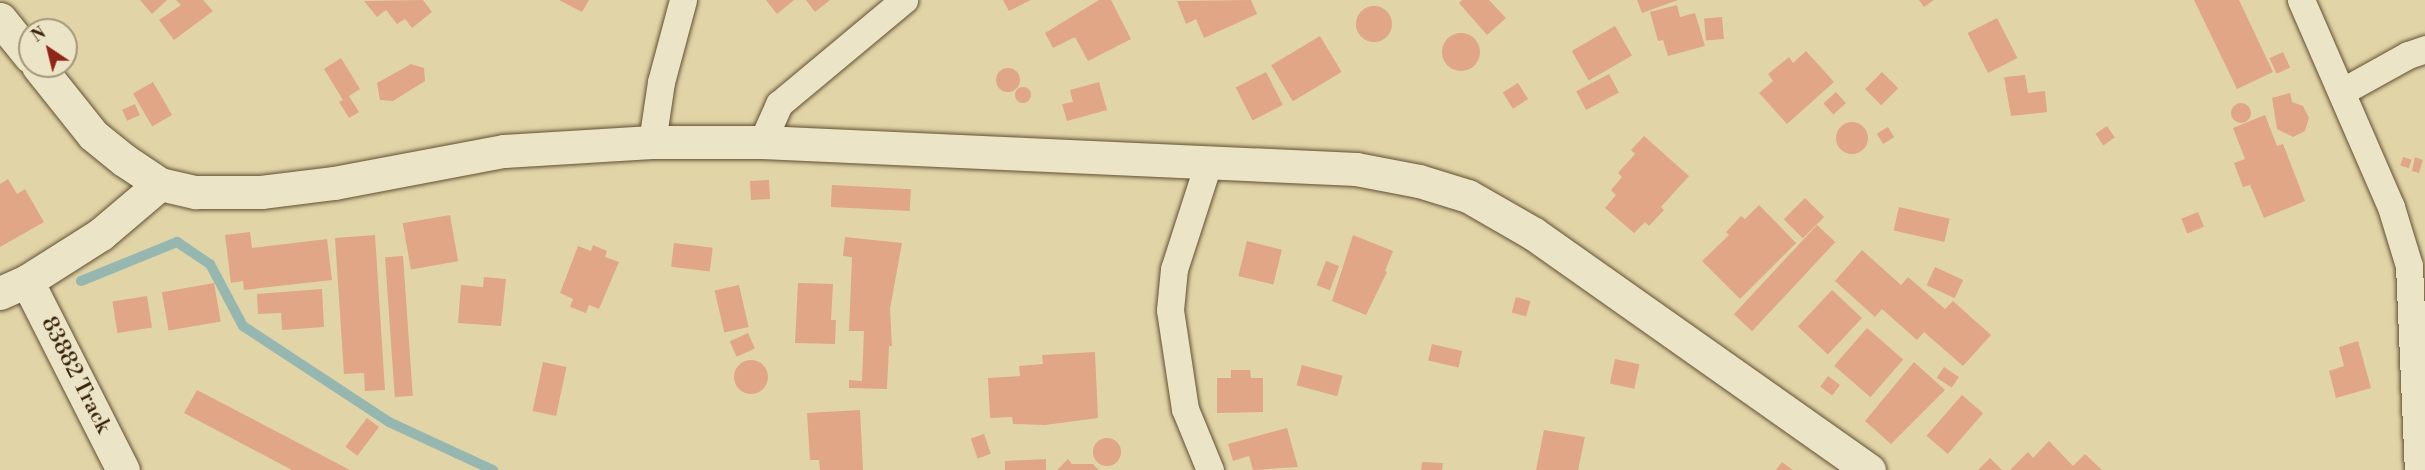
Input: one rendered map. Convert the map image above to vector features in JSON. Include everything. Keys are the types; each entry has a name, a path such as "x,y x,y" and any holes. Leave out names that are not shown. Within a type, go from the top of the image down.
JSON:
{"street":[{"path":"652,142 661,82 683,0"},
{"path":"762,142 779,104 904,0"},
{"path":"2301,0 2343,91 2391,207 2409,267 2418,470"},
{"path":"0,19 18,41"},
{"path":"2343,91 2408,55 2425,49"},
{"path":"48,78 93,135 160,184 196,192 261,192 334,183 504,151 652,142 762,142 1356,169 1419,181 1468,196 1534,234 1869,470"},
{"path":"1208,164 1174,269 1170,310 1185,409 1210,470"},
{"path":"14,287 101,234 160,184"},
{"name":"83882 Track","path":"14,287 123,470"}],"building":[{"path":"140,0 167,0 152,14"},
{"path":"176,0 203,0 213,11 174,40 159,20 181,5"},
{"path":"423,0 432,12 412,28 405,19 397,24 386,10 377,17 364,1"},
{"path":"559,0 589,0 582,12"},
{"path":"766,0 794,0 777,14"},
{"path":"806,0 830,0 815,12"},
{"path":"1003,0 1031,0 1009,11"},
{"path":"1099,0 1111,0 1131,39 1088,61 1075,37 1053,48 1045,33"},
{"path":"1251,0 1257,14 1204,38 1196,19 1186,24 1177,1"},
{"path":"1462,0 1489,0 1506,18 1487,35 1459,3"},
{"path":"1637,0 1678,0 1642,13"},
{"path":"1919,0 1934,0 1924,7"},
{"path":"2194,0 2239,0 2273,72 2237,89"},
{"path":"1677,5 1680,17 1695,13 1705,46 1668,56 1663,40 1658,41 1650,12"},
{"path":"1374,6 1387,11 1392,24 1387,37 1374,42 1361,37 1356,24 1361,11"},
{"path":"1722,17 1724,39 1706,40 1704,19"},
{"path":"1997,18 2017,58 1988,73 1968,33"},
{"path":"1615,26 1632,55 1589,80 1572,51"},
{"path":"1461,33 1474,39 1480,52 1474,65 1461,71 1448,65 1442,52 1448,39"},
{"path":"1320,36 1342,72 1293,101 1271,65"},
{"path":"1806,51 1834,82 1787,124 1759,93 1773,81 1768,74 1789,57 1793,63"},
{"path":"2283,52 2290,67 2277,74 2269,58"},
{"path":"341,58 360,89 349,96 359,112 349,118 339,102 343,100 324,69"},
{"path":"411,64 424,68 425,81 393,101 380,100 377,83"},
{"path":"1008,68 1017,71 1020,80 1017,89 1008,92 999,89 996,80 999,71"},
{"path":"1266,72 1283,105 1253,120 1236,87"},
{"path":"1882,72 1898,88 1881,105 1865,89"},
{"path":"1609,74 1619,93 1586,110 1576,91"},
{"path":"2025,75 2028,93 2045,91 2047,112 2011,116 2004,77"},
{"path":"153,82 172,115 152,126 133,94"},
{"path":"1099,82 1107,110 1067,121 1062,104 1073,102 1070,90"},
{"path":"1518,83 1528,99 1513,109 1503,93"},
{"path":"1020,87 1026,87 1031,95 1029,101 1020,103 1015,98 1015,92"},
{"path":"1836,92 1846,103 1833,115 1823,103"},
{"path":"2290,93 2292,102 2303,106 2309,118 2305,131 2293,137 2277,129 2272,98"},
{"path":"2241,103 2248,106 2251,113 2248,120 2241,123 2234,120 2231,113 2234,106"},
{"path":"135,104 140,115 127,121 122,110"},
{"path":"2265,115 2277,146 2283,144 2305,201 2264,218 2250,185 2243,187 2234,163 2245,159 2233,128"},
{"path":"1852,122 1863,127 1868,138 1863,149 1852,154 1841,149 1836,138 1841,127"},
{"path":"2107,126 2115,138 2103,145 2095,134"},
{"path":"1888,127 1894,137 1883,144 1877,134"},
{"path":"1644,136 1689,176 1661,207 1664,210 1649,226 1645,222 1634,233 1605,208 1616,195 1611,190 1622,177 1618,173 1635,154 1631,150"},
{"path":"2403,157 2412,160 2409,168 2400,166"},
{"path":"2415,157 2423,160 2419,173 2412,171"},
{"path":"8,179 17,194 25,189 44,222 0,247 0,184"},
{"path":"769,180 770,199 751,200 750,181"},
{"path":"832,185 911,189 910,211 831,207"},
{"path":"1805,198 1824,217 1803,238 1784,219"},
{"path":"1759,205 1796,243 1740,299 1702,261 1729,235 1726,232 1741,216 1745,219"},
{"path":"1899,207 1950,219 1944,242 1894,230"},
{"path":"2198,212 2204,227 2187,234 2181,219"},
{"path":"450,215 458,261 411,270 403,223"},
{"path":"1817,225 1835,242 1752,331 1734,314"},
{"path":"250,232 252,248 327,239 332,280 244,290 243,281 231,283 225,235"},
{"path":"375,235 385,390 365,391 364,373 344,374 335,238"},
{"path":"1353,235 1393,251 1385,271 1387,272 1366,315 1332,301"},
{"path":"845,237 902,243 890,309 892,346 889,346 887,389 849,388 849,380 862,381 864,331 849,331 852,257 843,256"},
{"path":"1247,241 1282,250 1273,285 1238,276"},
{"path":"674,243 713,248 710,272 671,267"},
{"path":"593,245 607,251 605,257 619,262 599,309 589,305 586,313 570,307 573,299 560,293 578,246 591,251"},
{"path":"1862,250 1901,285 1908,277 1945,309 1953,301 1991,335 1963,366 1924,332 1917,340 1882,309 1875,317 1835,281"},
{"path":"403,256 413,396 395,397 385,257"},
{"path":"1326,261 1339,266 1330,290 1317,285"},
{"path":"1935,267 1963,280 1955,298 1927,285"},
{"path":"484,277 506,279 501,326 458,323 461,285 483,287"},
{"path":"214,283 221,321 169,331 162,292"},
{"path":"798,283 833,284 831,320 836,320 835,344 795,343"},
{"path":"739,285 749,327 724,333 715,291"},
{"path":"322,289 324,327 282,330 281,313 258,314 257,294"},
{"path":"1832,290 1862,318 1828,355 1798,327"},
{"path":"147,296 152,328 117,333 112,301"},
{"path":"1516,297 1530,301 1526,317 1512,312"},
{"path":"1867,328 1903,359 1870,397 1834,366"},
{"path":"748,333 755,349 737,357 730,341"},
{"path":"2358,341 2371,388 2336,398 2329,371 2344,366 2339,347"},
{"path":"1432,344 1462,351 1458,368 1428,361"},
{"path":"1095,352 1098,418 1045,425 1013,424 1012,417 990,418 988,378 1020,376 1019,366 1043,364 1042,355"},
{"path":"1615,359 1639,364 1634,389 1610,383"},
{"path":"751,360 763,365 768,377 763,389 751,394 739,389 734,377 739,365"},
{"path":"543,362 566,367 556,416 533,411"},
{"path":"1914,362 1945,390 1891,444 1865,421"},
{"path":"1302,365 1343,376 1337,396 1297,385"},
{"path":"1944,367 1959,377 1952,388 1937,378"},
{"path":"1231,370 1250,370 1251,378 1263,378 1263,412 1217,413 1217,378 1231,378"},
{"path":"1828,376 1840,385 1832,395 1820,386"},
{"path":"197,390 350,470 292,470 184,413"},
{"path":"1962,395 1983,413 1948,454 1927,436"},
{"path":"860,410 863,470 820,470 819,460 810,460 807,413"},
{"path":"367,418 379,427 357,456 345,447"},
{"path":"1287,428 1298,467 1253,470 1249,456 1233,461 1228,444"},
{"path":"1544,430 1585,437 1578,470 1536,470"},
{"path":"984,434 991,454 978,458 971,439"},
{"path":"1107,438 1117,442 1121,452 1117,462 1107,466 1097,462 1093,452 1097,442"},
{"path":"2049,441 2073,466 2085,454 2102,470 2010,470 2028,452 2033,458"},
{"path":"1990,458 2002,470 1978,470"},
{"path":"1046,459 1046,470 1005,470 1005,461"},
{"path":"1068,459 1072,464 1093,464 1099,470 1057,470"},
{"path":"1422,462 1443,463 1442,470 1421,470"},
{"path":"1782,462 1793,470 1776,470"}],"waterway":[{"path":"81,281 177,242 210,264 243,326 389,422 493,470"}]}
